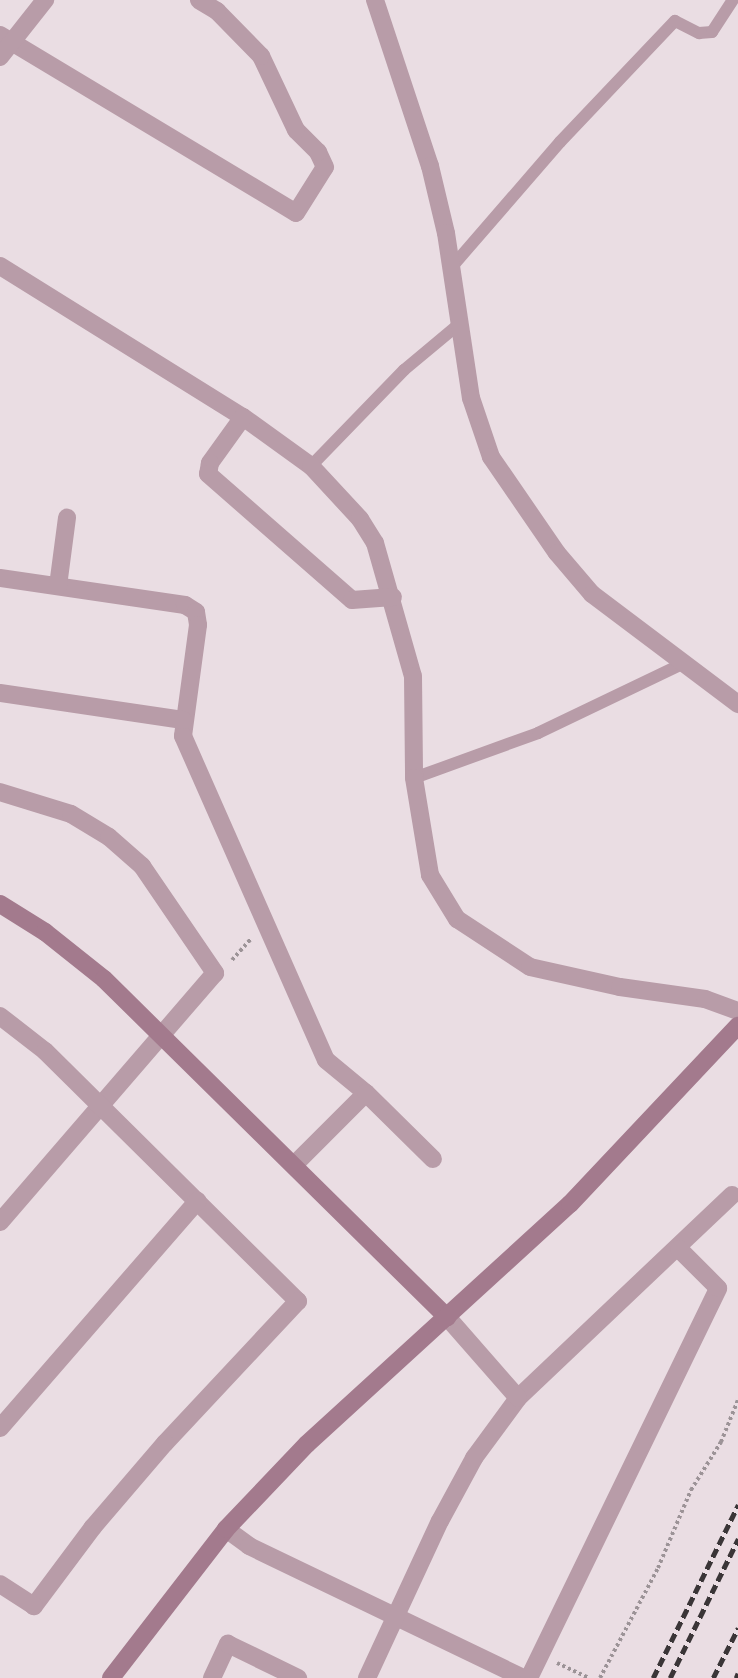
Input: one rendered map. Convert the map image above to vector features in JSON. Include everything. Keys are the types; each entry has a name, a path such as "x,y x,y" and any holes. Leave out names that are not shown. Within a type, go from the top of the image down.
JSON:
{"street":[{"path":"0,57 6,38 45,0"},
{"path":"6,38 296,213 325,167 318,152 296,130 261,56 217,11 199,0"},
{"path":"375,0 430,166 471,398 491,457 557,553 592,594 738,704"},
{"path":"0,266 243,417 311,466 370,535 393,597 413,676 414,777 430,875 457,919 530,968 620,987 705,999 738,1011"},
{"path":"243,417 210,463 208,474 352,600 393,597"},
{"path":"58,586 67,518"},
{"path":"0,578 185,605 196,612 198,625 183,720 183,736 267,921 326,1060 366,1093 433,1159"},
{"path":"0,693 183,720"},
{"path":"0,792 71,814 108,837 142,866 215,973 0,1222"},
{"path":"0,904 45,932 104,979 447,1317 518,1398"},
{"path":"0,1016 45,1051 298,1301 165,1443 93,1527 34,1606 0,1584"},
{"path":"111,1678 226,1529 307,1444 570,1204 738,1026"},
{"path":"294,1165 366,1093"},
{"path":"367,1678 440,1521 474,1458 518,1398 679,1249 732,1195"},
{"path":"0,1428 197,1201"},
{"path":"529,1678 718,1288 679,1249"},
{"path":"226,1529 249,1546 522,1678"},
{"path":"212,1678 228,1644 298,1678"}],"lane":[{"path":"450,270 560,142 675,21 699,33 712,32 733,0"},
{"path":"311,466 404,370 458,326"},
{"path":"414,777 538,734 684,663"}],"path":[{"path":"215,973 226,967 267,921"},
{"path":"600,1678 652,1578 691,1491 721,1442 738,1400"},
{"path":"540,1654 589,1678"}],"railway":[{"path":"653,1678 738,1505"},
{"path":"670,1678 738,1539"},
{"path":"713,1678 738,1628"},
{"path":"736,1678 738,1673"}]}
